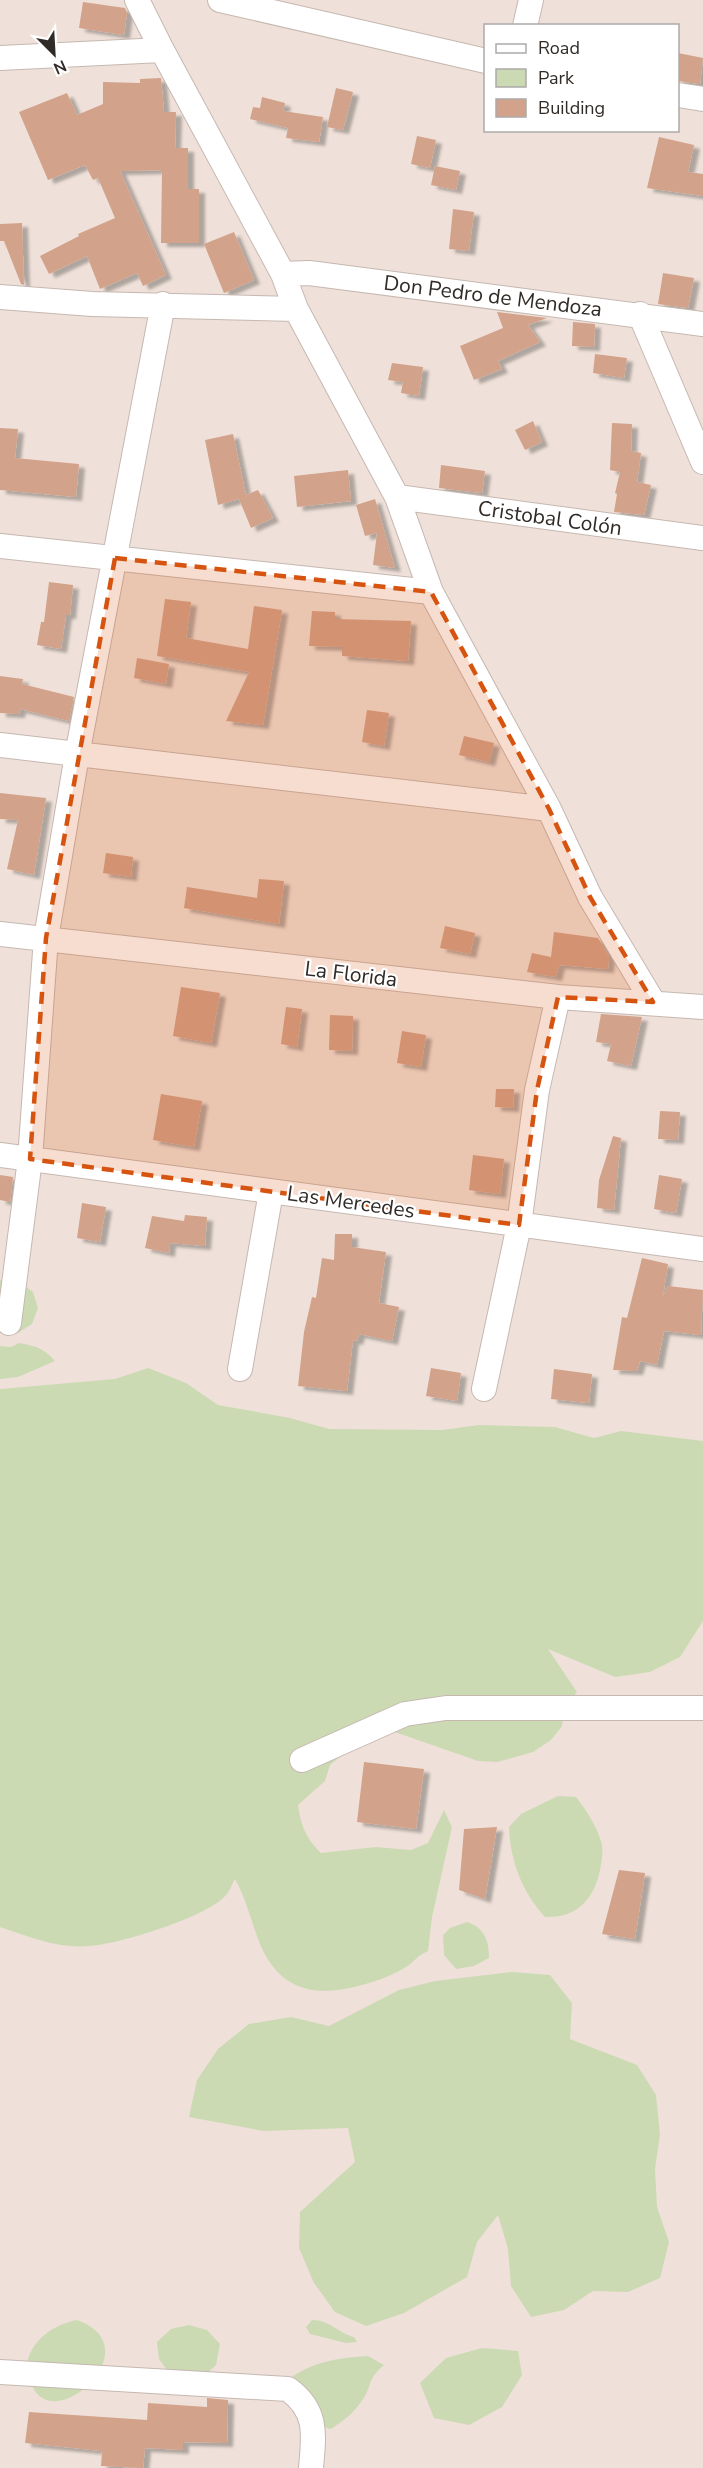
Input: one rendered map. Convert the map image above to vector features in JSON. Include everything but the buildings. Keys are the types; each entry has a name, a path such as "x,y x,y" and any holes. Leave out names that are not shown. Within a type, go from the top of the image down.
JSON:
{"street":[{"path":"220,0 484,60"},
{"path":"525,24 531,0"},
{"path":"142,3 162,50 283,274 296,309 397,497 431,592 549,808 590,897 653,1002"},
{"path":"0,58 162,50"},
{"path":"679,94 703,99"},
{"name":"Don Pedro de Mendoza","path":"283,274 309,273 640,314 703,324"},
{"path":"0,297 92,304 296,309"},
{"path":"9,1323 30,1159 46,939 77,754 163,304"},
{"path":"640,314 703,462"},
{"name":"Cristobal Colón","path":"397,497 703,538"},
{"path":"0,546 431,592"},
{"path":"0,745 549,808"},
{"name":"La Florida","path":"0,934 558,997 703,1007"},
{"path":"484,1389 519,1225 537,1090 558,997"},
{"name":"Las Mercedes","path":"0,1155 703,1249"},
{"path":"240,1369 271,1192"},
{"path":"302,1760 405,1714 446,1708 703,1708"},
{"path":"0,2372 288,2389 303,2400 312,2421 311,2468"}],"highlighted area":[{"path":"115,558 431,592 549,809 590,897 653,1002 558,997 537,1090 519,1225 30,1159 46,938"}],"green space":[{"path":"0,1280 16,1287 25,1286 33,1292 38,1308 32,1324 18,1333 0,1326"},
{"path":"19,1343 39,1348 55,1361 18,1377 0,1379 0,1346 11,1347"},
{"path":"148,1368 186,1383 218,1405 290,1418 329,1429 442,1430 479,1425 555,1427 594,1438 621,1431 703,1441 703,1621 680,1657 650,1672 615,1677 548,1649 577,1692 564,1707 562,1726 551,1740 533,1752 497,1762 478,1761 392,1731 358,1742 330,1765 325,1781 298,1805 305,1831 321,1853 376,1847 411,1850 428,1843 444,1810 452,1827 432,1917 428,1951 394,1974 354,1987 336,1990 320,1991 292,1983 269,1961 260,1944 235,1879 226,1895 201,1912 141,1935 103,1944 67,1946 0,1927 0,1389 115,1379"},
{"path":"558,1796 576,1797 580,1802 598,1832 602,1845 602,1857 595,1886 584,1903 568,1914 545,1917 530,1897 519,1875 512,1851 509,1827 521,1814"},
{"path":"467,1922 478,1928 485,1936 489,1958 474,1966 456,1969 444,1955 443,1935 450,1928"},
{"path":"512,1972 550,1975 572,2003 570,2039 637,2065 656,2095 660,2134 655,2169 657,2207 669,2242 660,2278 628,2292 593,2291 564,2310 531,2317 511,2286 508,2249 498,2215 477,2242 467,2277 404,2313 366,2326 335,2312 314,2283 299,2248 300,2212 355,2162 348,2128 264,2131 189,2117 197,2080 218,2049 249,2024 291,2017 329,2026 399,1990 435,1981"},
{"path":"77,2320 97,2332 105,2348 103,2364 93,2380 79,2393 63,2400 47,2400 35,2391 29,2378 27,2366 29,2355 43,2336 65,2323"},
{"path":"312,2320 329,2324 354,2337 357,2342 346,2343 310,2334 306,2327"},
{"path":"189,2325 207,2330 220,2344 216,2365 201,2379 170,2374 159,2359 157,2342 171,2329"},
{"path":"482,2348 518,2351 522,2375 502,2407 469,2425 434,2418 420,2383 446,2358"},
{"path":"368,2356 384,2365 373,2377 358,2406 346,2419 331,2429 314,2424 297,2393 293,2376 329,2361"}]}
